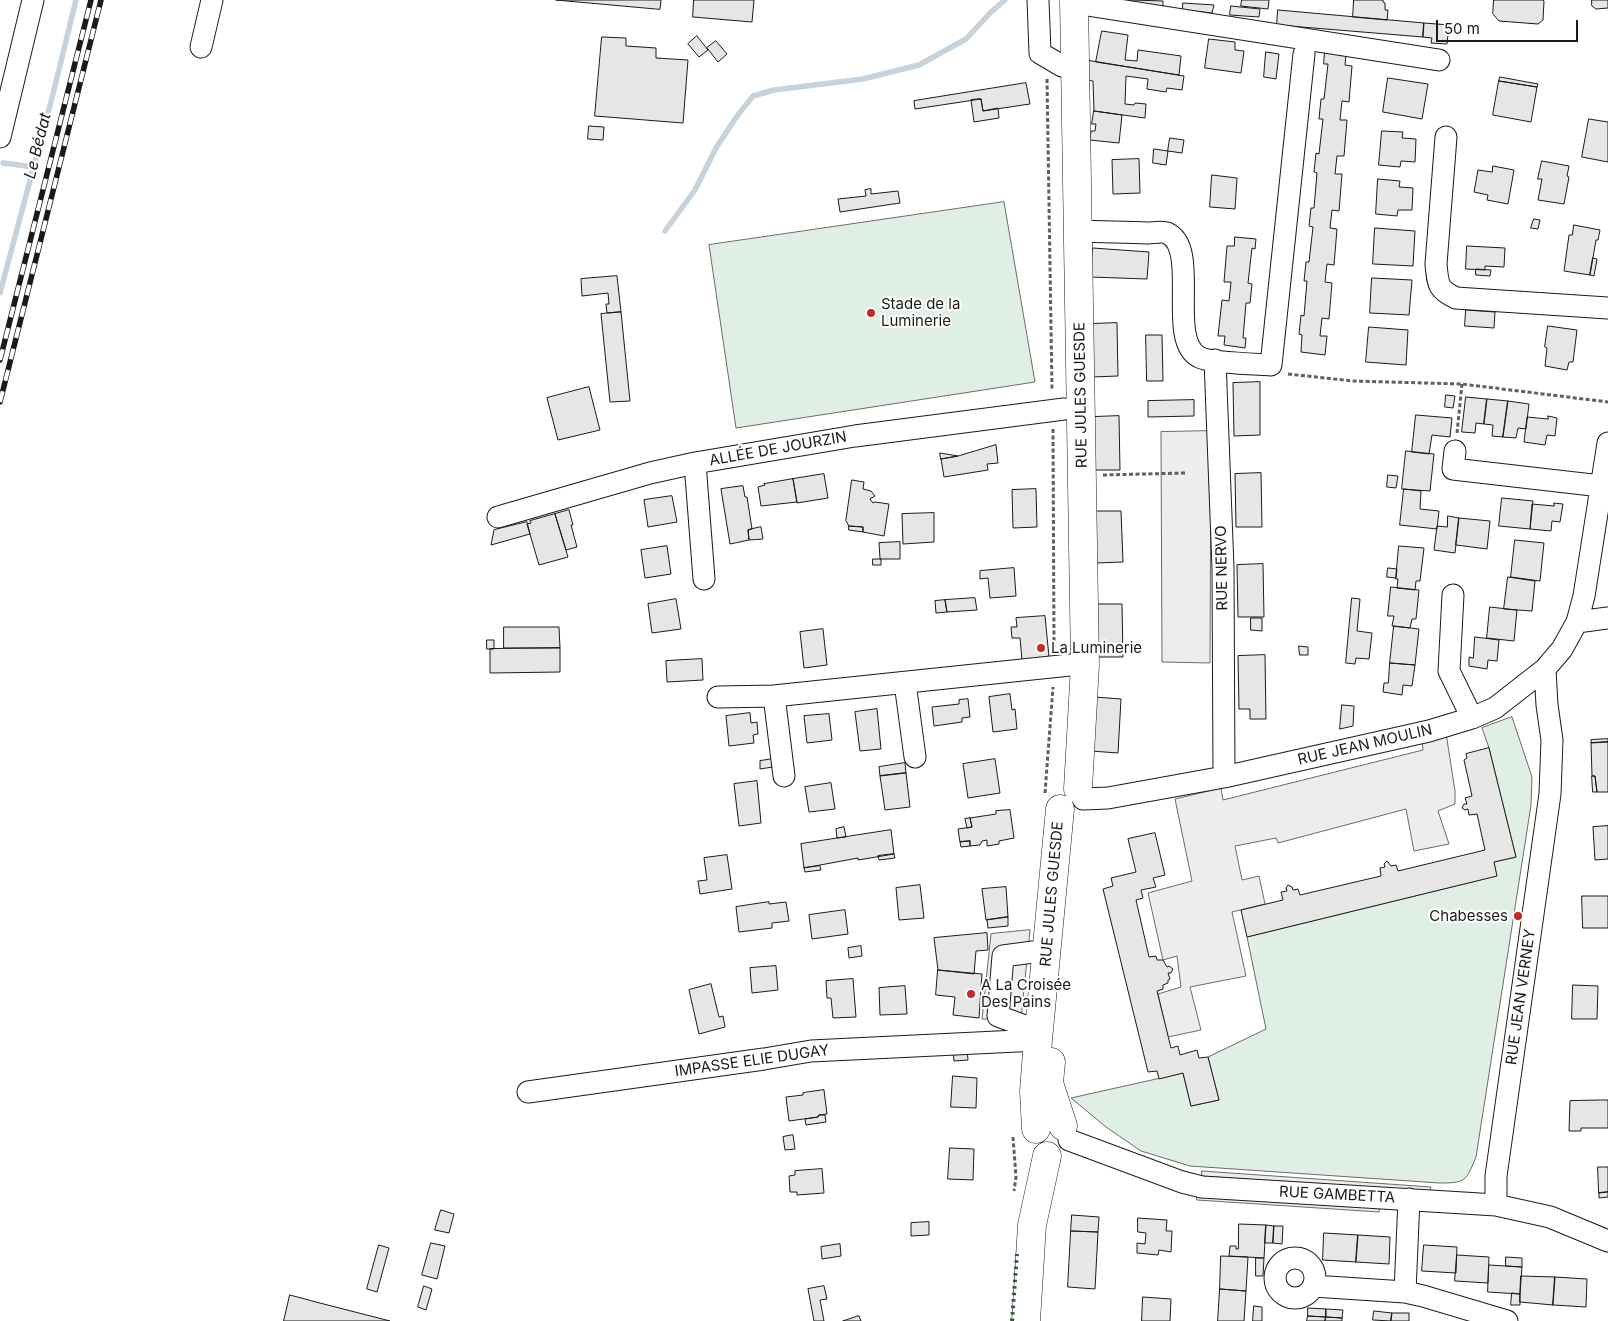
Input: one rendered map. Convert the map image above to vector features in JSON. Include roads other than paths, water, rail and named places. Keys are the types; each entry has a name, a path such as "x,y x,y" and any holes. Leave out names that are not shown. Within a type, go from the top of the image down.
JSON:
{"main road":[{"name":"RUE JULES GUESDE","path":"1047,1156 1034,1146 1034,1135 1025,1132 1034,1091 1047,952 1085,665 1067,460 1059,410 1054,61 1070,1"},
{"name":"RUE JULES GUESDE","path":"1066,1133 1049,1083 1067,798 1062,666 1067,460 1079,231 1070,1"},
{"path":"1025,1132 1052,1121 1066,1133 1065,1150 1057,1156 1047,1156 1032,1225 1026,1321"}],"street":[{"path":"0,137 33,0"},
{"path":"201,47 212,0"},
{"path":"1038,0 1040,53 1054,61"},
{"path":"1070,1 1440,60"},
{"path":"1079,231 1167,233 1179,243 1182,258 1185,334 1189,348 1199,357 1271,365 1304,54"},
{"path":"1446,137 1436,264 1437,280 1443,292 1456,298 1608,308"},
{"name":"RUE NERVO","path":"1215,360 1223,568 1224,777"},
{"name":"ALLÉE DE JOURZIN","path":"498,517 633,478 695,463 855,436 1059,410"},
{"path":"1455,451 1453,469 1601,486"},
{"name":"RUE JEAN MOULIN","path":"1067,798 1108,798 1224,777 1395,739 1472,718 1495,708 1545,669 1562,648 1577,622 1584,596 1607,453"},
{"path":"695,463 704,579"},
{"path":"1453,595 1449,671 1472,718"},
{"path":"1577,622 1608,618"},
{"path":"718,697 774,696 1062,666"},
{"name":"RUE JEAN VERNEY","path":"1496,1205 1496,1176 1550,794 1552,740 1547,706 1545,669"},
{"path":"905,683 915,757"},
{"path":"774,696 784,776"},
{"path":"1038,1034 1025,1026 998,1016 1003,956 1047,952"},
{"name":"IMPASSE ELIE DUGAY","path":"528,1092 811,1051 1038,1034"},
{"name":"RUE GAMBETTA","path":"1066,1133 1182,1182 1202,1187 1496,1205 1550,1217 1608,1241"},
{"path":"1405,1292 1409,1199"},
{"path":"1313,1286 1405,1292 1506,1321"}],"waterway":[{"name":"Le Bédat","path":"0,293 76,0"},
{"path":"665,231 695,190 716,148 753,96 774,90 863,79 919,65 966,39 1005,0"},
{"path":"3,163 34,167"}],"railway":[{"path":"0,360 91,0"},
{"path":"0,402 101,0"}],"place":[{"name":"Stade de la Luminerie","path":"871,313"},
{"name":"La Luminerie","path":"1041,648"},
{"name":"Chabesses","path":"1518,916"},
{"name":"A La Croisée Des Pains","path":"971,994"}]}
